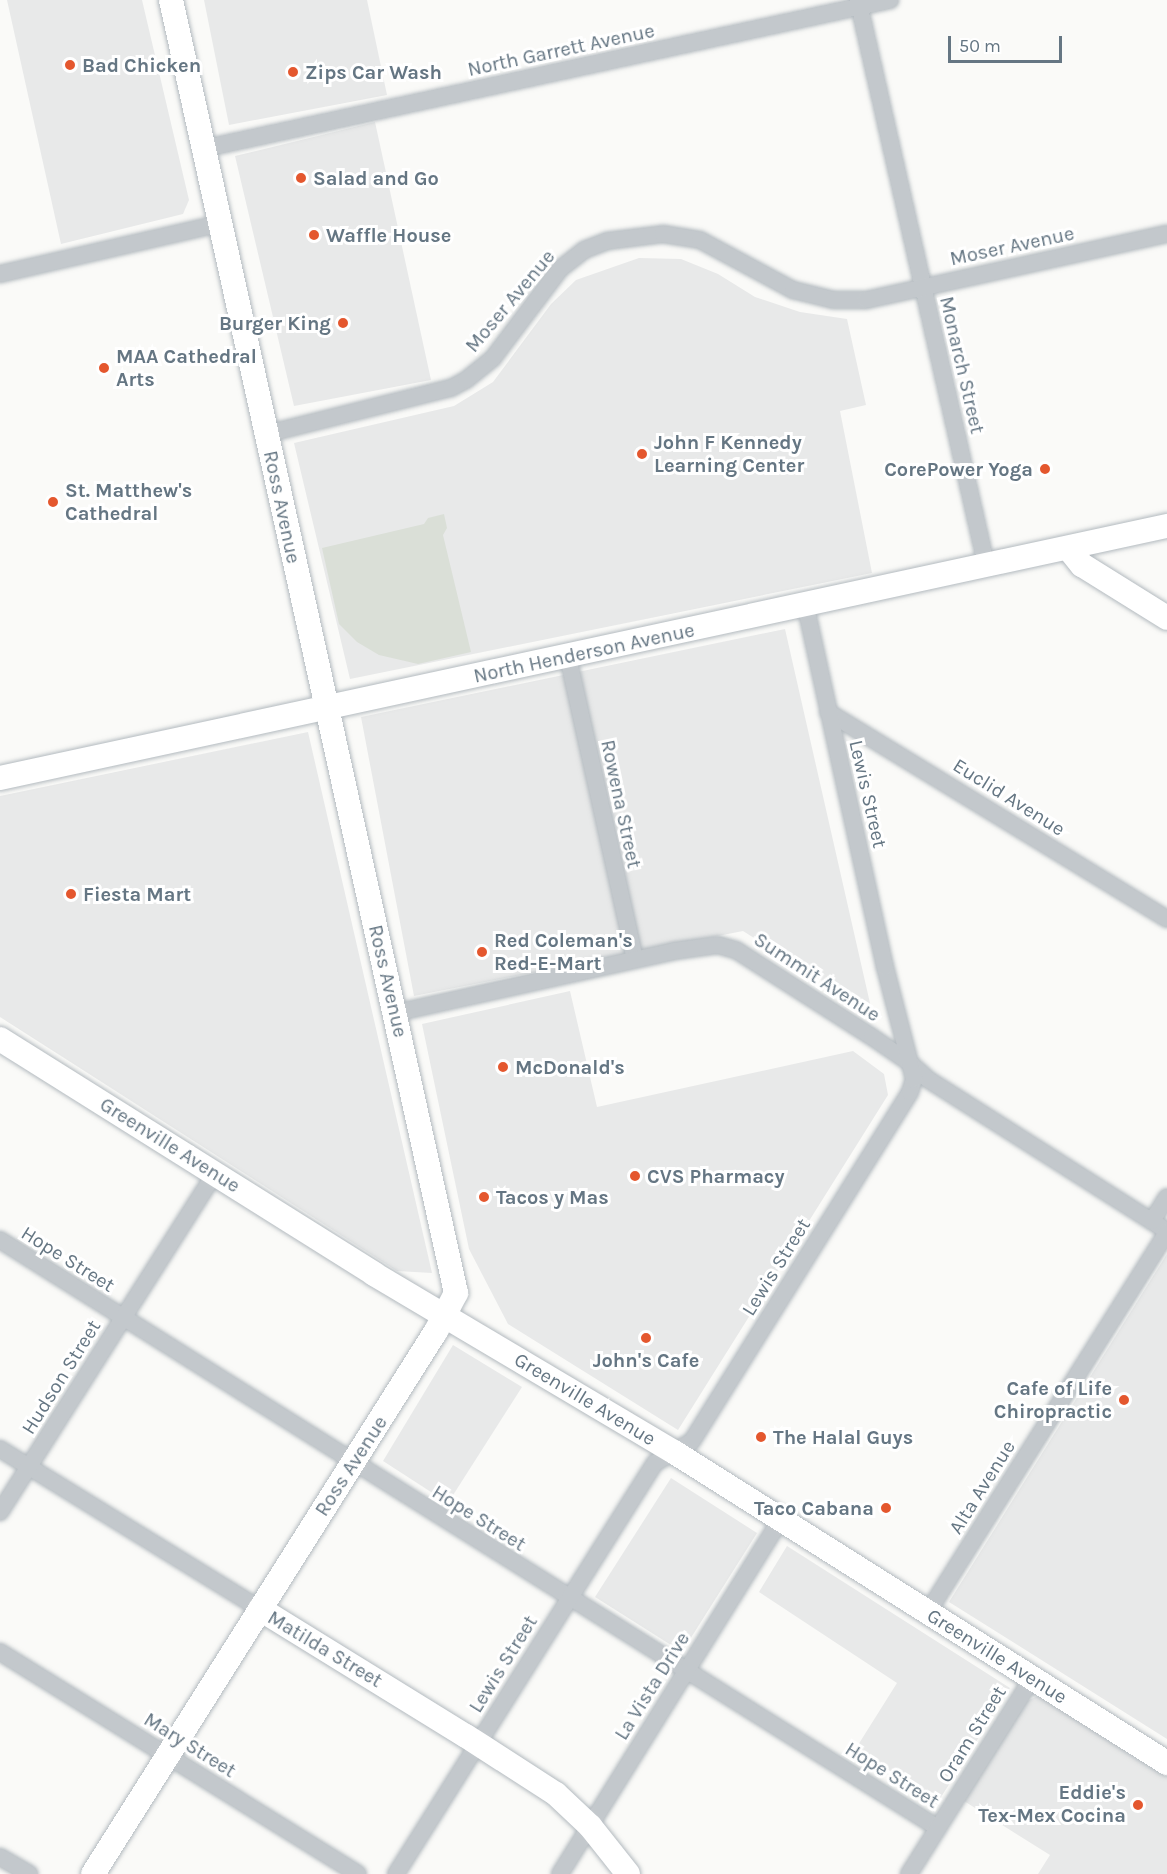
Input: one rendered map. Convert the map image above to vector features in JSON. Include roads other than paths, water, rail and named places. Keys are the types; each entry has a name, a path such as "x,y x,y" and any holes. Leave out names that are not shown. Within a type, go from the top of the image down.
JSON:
{"main road":[{"name":"Ross Avenue","path":"93,1874 353,1464 446,1315 456,1293 266,434 206,148 171,0"},
{"name":"North Henderson Avenue","path":"0,778 1167,526"},
{"path":"1068,548 1083,565 1167,618"},
{"name":"Greenville Avenue","path":"0,1039 374,1274 674,1452 1167,1763"},
{"name":"Matilda Street","path":"260,1609 479,1743 556,1794 590,1826 628,1874"}],"street":[{"name":"North Garrett Avenue","path":"206,148 859,4 890,0"},
{"name":"Monarch Street","path":"859,4 986,564"},
{"path":"0,274 222,223"},
{"name":"Moser Avenue","path":"266,434 451,388 466,380 493,358 560,269 584,250 607,241 663,234 700,240 793,290 834,300 866,300 1167,234"},
{"name":"Lewis Street","path":"396,1874 655,1463 692,1441 910,1092 914,1078 882,955 806,604"},
{"name":"Rowena Street","path":"568,657 635,959"},
{"name":"Euclid Avenue","path":"828,712 1167,919"},
{"name":"Summit Avenue","path":"395,1013 701,946 718,945 736,950 910,1063 929,1080 1167,1231"},
{"name":"Hudson Street","path":"0,1512 214,1173"},
{"path":"1152,1221 1167,1197"},
{"name":"Alta Avenue","path":"928,1612 1167,1231"},
{"name":"Hope Street","path":"0,1240 353,1464 938,1828"},
{"name":"Matilda Street","path":"0,1449 260,1609"},
{"name":"La Vista Drive","path":"560,1874 780,1520"},
{"name":"Mary Street","path":"0,1652 358,1874"},
{"name":"Oram Street","path":"909,1874 1033,1677"},
{"path":"0,1857 29,1874"}],"place":[{"name":"Bad Chicken","path":"70,65"},
{"name":"Zips Car Wash","path":"293,72"},
{"name":"Salad and Go","path":"301,178"},
{"name":"Waffle House","path":"314,235"},
{"name":"Burger King","path":"343,323"},
{"name":"MAA Cathedral Arts","path":"104,368"},
{"name":"John F Kennedy Learning Center","path":"642,454"},
{"name":"CorePower Yoga","path":"1045,469"},
{"name":"St. Matthew's Cathedral","path":"53,502"},
{"name":"Fiesta Mart","path":"71,894"},
{"name":"Red Coleman's Red-E-Mart","path":"482,952"},
{"name":"McDonald's","path":"503,1067"},
{"name":"CVS Pharmacy","path":"635,1176"},
{"name":"Tacos y Mas","path":"484,1197"},
{"name":"John's Cafe","path":"646,1338"},
{"name":"Cafe of Life Chiropractic","path":"1124,1400"},
{"name":"The Halal Guys","path":"761,1437"},
{"name":"Taco Cabana","path":"886,1508"},
{"name":"Eddie's Tex-Mex Cocina","path":"1138,1805"}]}
